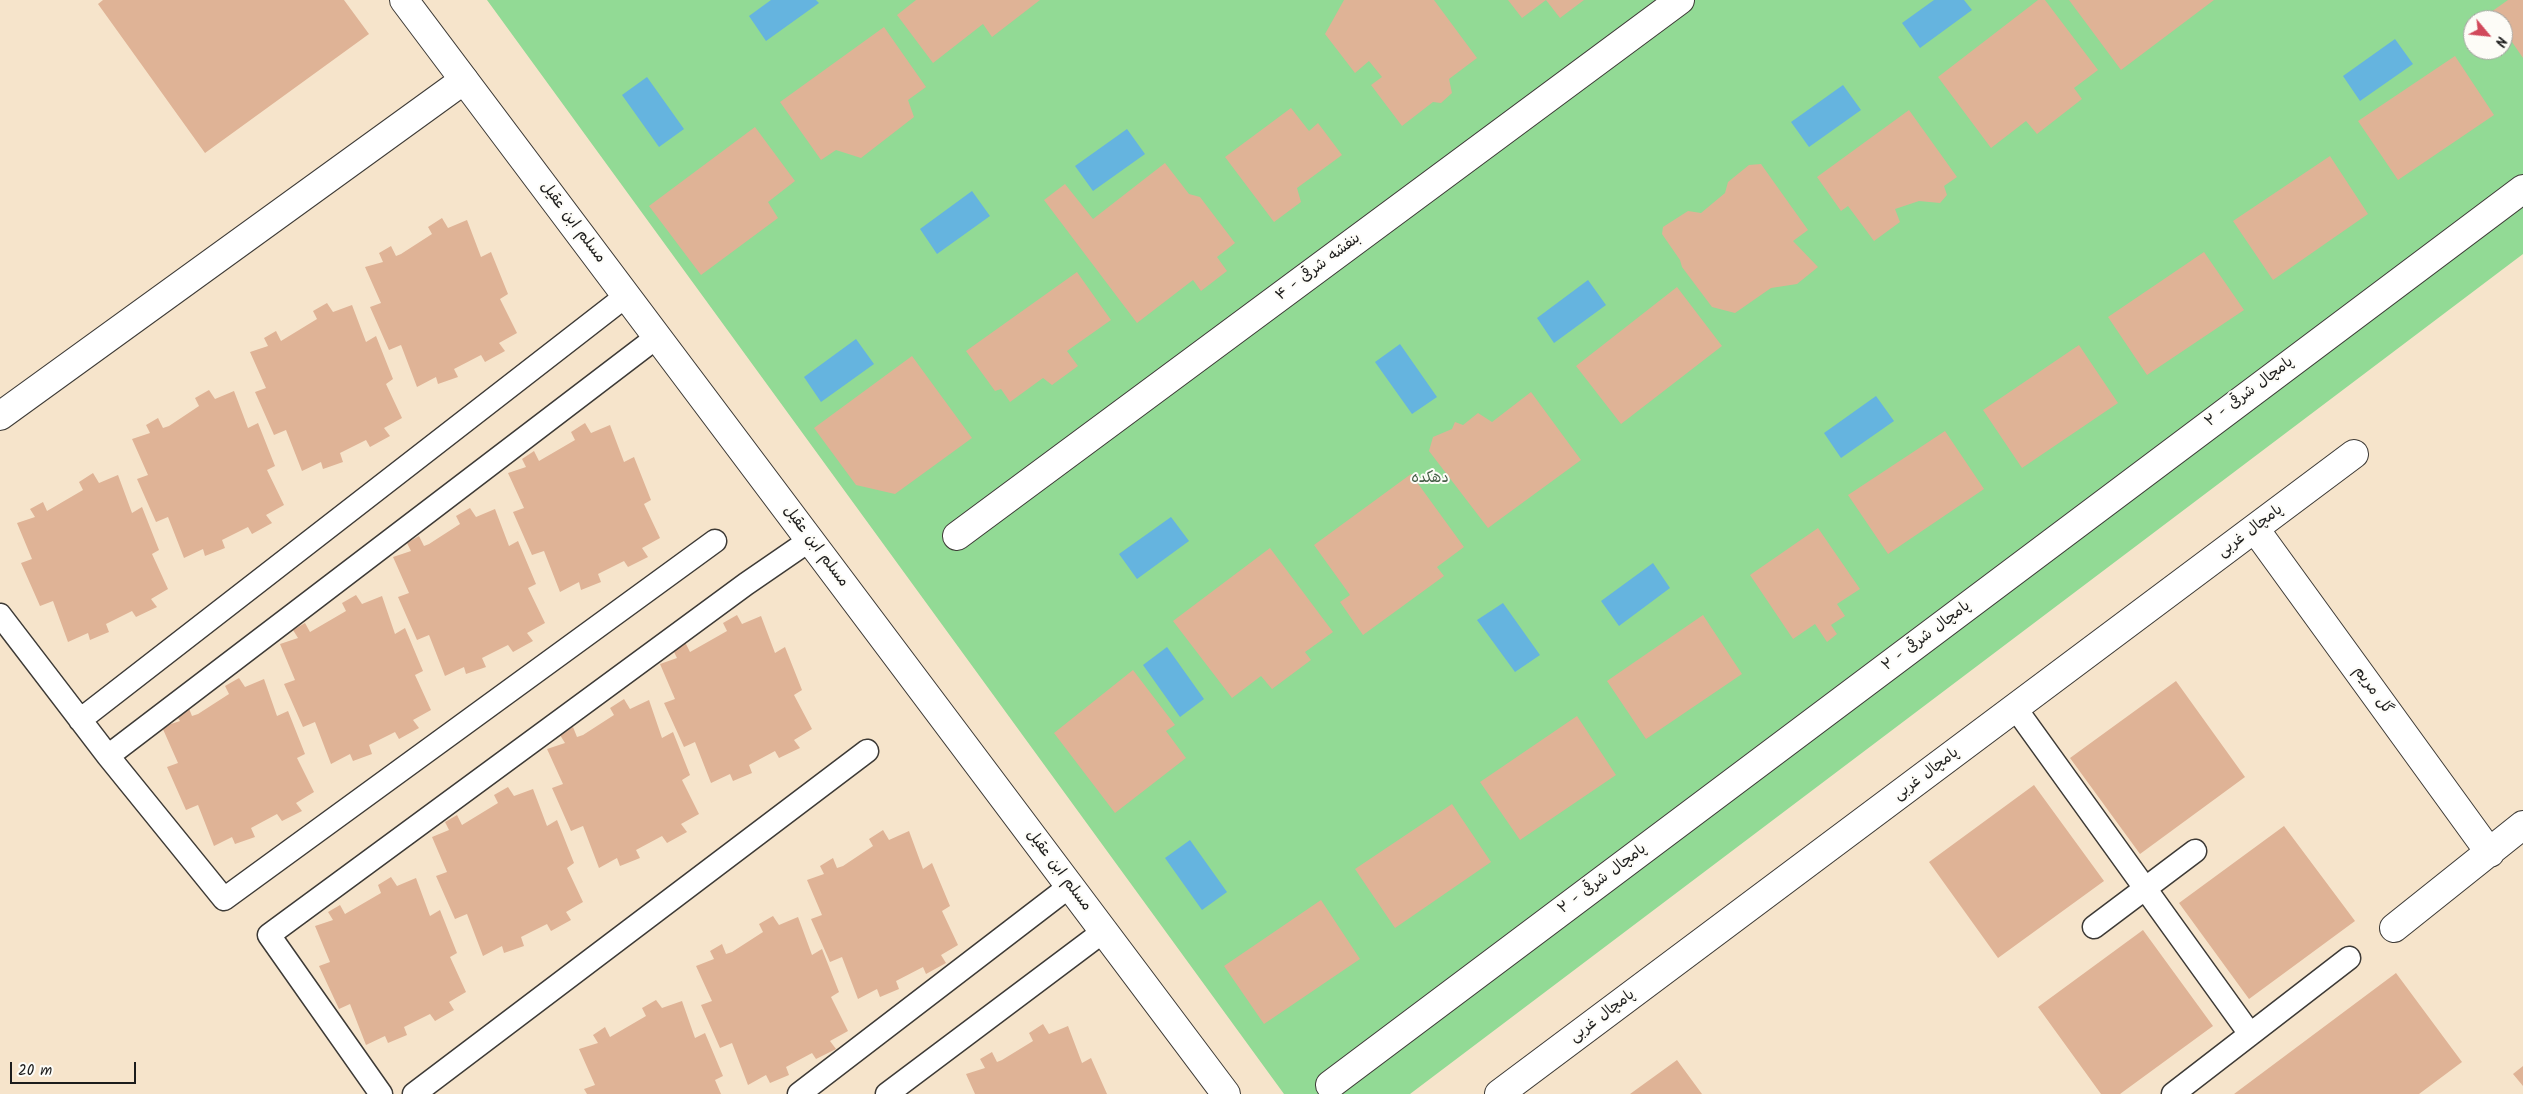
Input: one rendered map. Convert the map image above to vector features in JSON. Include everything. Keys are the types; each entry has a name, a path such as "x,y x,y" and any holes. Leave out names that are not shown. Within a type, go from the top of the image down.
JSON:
{"street":[{"name":"مسلم ابن عقیل","path":"404,0 1226,1094"},
{"name":"بنفشه شرقی - ۴","path":"957,536 1680,0"},
{"path":"0,416 464,80"},
{"name":"پامچال شرقی - ۲","path":"1330,1084 2523,189"},
{"name":"پامچال غربی","path":"1510,1091 2354,454"},
{"name":"گل مریم","path":"2255,529 2490,853"},
{"path":"2394,928 2523,825"}],"lane":[{"path":"80,720 626,296"},
{"path":"108,756 656,337"},
{"path":"381,1094 269,935 738,589 810,540"},
{"path":"0,615 108,756 224,899 715,542"},
{"path":"2016,709 2250,1034"},
{"path":"414,1094 867,751"},
{"path":"2094,927 2195,851"},
{"path":"798,1094 1070,886"},
{"path":"887,1094 1104,931"},
{"path":"2173,1094 2348,958"}],"green space":[{"name":"دهکده","path":"487,0 2523,0 2523,254 1410,1094 1284,1094"}],"water":[{"path":"771,0 816,0 819,3 766,41 749,16"},
{"path":"1934,0 1964,0 1972,10 1920,48 1902,23"},
{"path":"2395,39 2413,64 2360,101 2343,76"},
{"path":"647,77 684,129 659,147 622,95"},
{"path":"1843,85 1861,110 1809,147 1791,122"},
{"path":"1127,129 1145,154 1093,191 1075,166"},
{"path":"972,191 990,216 937,254 920,229"},
{"path":"1588,280 1606,305 1554,343 1537,318"},
{"path":"856,339 874,364 821,402 804,377"},
{"path":"1400,344 1437,397 1412,414 1375,362"},
{"path":"1876,396 1894,421 1841,458 1824,433"},
{"path":"1171,517 1189,541 1137,579 1119,554"},
{"path":"1653,563 1670,588 1619,626 1601,601"},
{"path":"1503,603 1540,655 1515,672 1477,620"},
{"path":"1167,647 1204,699 1180,717 1143,665"},
{"path":"1190,840 1227,892 1202,910 1165,858"}],"building":[{"path":"103,0 344,0 369,34 205,153 98,4"},
{"path":"916,0 1040,0 992,37 983,24 933,63 897,15"},
{"path":"1344,0 1434,0 1477,58 1449,79 1452,93 1441,103 1433,102 1402,126 1371,85 1382,77 1369,61 1355,73 1325,34"},
{"path":"1508,0 1546,0 1522,18"},
{"path":"1546,0 1584,0 1560,18"},
{"path":"2038,0 2045,0 2098,70 2074,88 2082,99 2037,134 2026,121 1991,148 1938,77"},
{"path":"2069,0 2214,0 2121,70"},
{"path":"2508,0 2523,0 2523,58 2513,44 2513,10 2494,10"},
{"path":"884,27 926,87 908,100 914,117 861,158 836,150 821,160 780,102"},
{"path":"2455,56 2494,115 2398,180 2358,121"},
{"path":"1291,108 1309,131 1318,123 1342,155 1297,188 1301,202 1274,222 1225,157"},
{"path":"1909,110 1957,177 1944,186 1947,195 1940,203 1919,201 1895,209 1900,222 1874,241 1848,206 1841,211 1817,177"},
{"path":"755,127 795,181 768,202 778,218 701,275 649,206"},
{"path":"2330,156 2368,214 2273,280 2233,221"},
{"path":"1165,163 1189,194 1200,197 1235,243 1217,257 1227,271 1201,291 1193,280 1137,323 1044,200 1065,184 1093,219"},
{"path":"1761,164 1808,230 1793,241 1818,267 1797,284 1771,288 1735,313 1712,307 1682,267 1680,260 1662,234 1663,227 1688,211 1701,213 1725,193 1728,182 1749,165"},
{"path":"442,218 448,228 467,220 481,257 491,252 508,294 500,299 517,333 499,343 505,351 485,362 481,355 454,369 458,377 438,384 436,377 417,387 401,345 389,350 370,307 381,303 365,267 383,262 379,253 391,246 396,256 401,254 432,234 428,227"},
{"path":"2204,252 2244,310 2147,375 2108,317"},
{"path":"1077,272 1111,320 1067,351 1078,366 1052,385 1043,378 1010,402 1001,389 995,391 966,351"},
{"path":"1677,287 1722,346 1621,424 1576,366"},
{"path":"327,303 333,312 352,305 366,342 376,336 393,379 386,384 402,418 384,428 390,436 370,447 366,440 340,453 343,462 323,469 321,462 302,471 286,430 274,435 255,392 266,388 250,352 268,346 264,338 276,331 281,341 317,319 313,311"},
{"path":"2079,345 2118,403 2022,468 1983,410"},
{"path":"912,356 972,438 895,494 856,485 814,428"},
{"path":"209,390 215,399 234,391 248,428 258,423 275,466 267,470 284,505 266,515 272,523 252,534 248,527 222,540 225,548 205,556 203,549 184,558 168,517 156,522 137,479 148,475 132,439 150,433 146,425 158,418 163,428 169,426 199,406 195,398"},
{"path":"1531,392 1581,460 1488,528 1429,451 1433,437 1452,429 1455,422 1463,425 1478,413 1492,422"},
{"path":"585,423 591,433 610,425 624,462 634,457 651,500 644,504 660,538 642,548 648,557 628,567 624,561 598,574 601,582 581,590 579,582 560,592 544,551 532,555 513,512 524,508 508,473 526,467 522,459 534,451 539,461 575,440 571,432"},
{"path":"1945,431 1984,489 1888,554 1848,495"},
{"path":"93,473 99,483 118,475 132,513 142,507 159,550 152,554 168,589 151,599 157,607 136,617 132,611 106,624 109,632 90,640 88,633 68,642 53,601 40,606 21,563 32,559 17,523 35,517 30,509 43,502 47,511 83,490 79,482"},
{"path":"1411,474 1464,547 1437,567 1444,576 1363,635 1340,602 1350,595 1314,545"},
{"path":"470,508 476,517 495,509 509,546 518,541 536,584 528,588 545,623 527,633 533,641 513,652 508,645 482,658 486,667 466,674 464,667 445,676 429,635 417,640 398,597 409,593 393,557 411,551 407,543 419,536 424,546 429,544 460,524 456,516"},
{"path":"1818,528 1860,589 1837,604 1845,616 1831,625 1837,634 1827,642 1815,624 1793,639 1750,575"},
{"path":"1270,548 1333,632 1305,652 1311,660 1272,689 1261,676 1232,698 1173,621"},
{"path":"356,595 362,604 382,596 395,634 405,628 423,671 415,675 431,710 413,720 419,728 399,739 395,732 369,745 372,754 353,761 350,754 331,764 315,722 303,727 284,684 295,680 280,644 298,638 293,630 305,623 310,632 346,611 342,603"},
{"path":"737,615 742,624 761,616 775,653 785,647 802,690 794,695 812,729 794,740 800,748 779,758 775,751 749,765 752,773 733,781 730,774 711,783 695,742 684,747 664,703 675,699 660,664 677,658 673,650 685,642 690,652 727,631 723,623"},
{"path":"1703,615 1742,674 1646,739 1607,681"},
{"path":"1133,670 1175,725 1166,731 1186,758 1115,813 1054,733"},
{"path":"239,678 245,687 264,679 277,716 288,711 305,754 297,758 314,792 296,803 302,811 282,821 277,814 251,828 255,837 235,844 232,837 214,846 198,805 186,810 167,767 178,763 162,727 180,721 175,713 188,706 192,716 198,714 229,694 225,686"},
{"path":"2176,681 2245,777 2140,854 2070,758"},
{"path":"624,699 630,709 649,700 662,738 673,732 690,775 682,780 699,814 681,824 687,832 667,843 662,836 636,850 640,858 620,866 617,858 599,868 583,826 571,831 552,788 563,784 547,749 565,743 560,735 573,727 577,737 614,715 610,708"},
{"path":"1577,716 1616,775 1520,840 1480,782"},
{"path":"2034,785 2104,881 1998,958 1929,862"},
{"path":"508,787 514,796 533,789 547,826 557,820 574,863 567,868 583,902 566,912 571,920 551,931 547,924 521,937 524,946 504,953 502,946 483,956 467,914 455,919 436,876 447,872 432,837 449,830 445,822 457,815 462,825 498,803 494,795"},
{"path":"1452,804 1491,862 1395,928 1355,869"},
{"path":"2284,826 2355,921 2249,999 2179,903"},
{"path":"883,830 889,840 909,831 923,869 932,863 950,906 942,911 958,945 941,955 946,963 926,974 923,967 896,981 899,989 880,997 877,989 858,999 842,957 830,962 811,919 822,915 807,880 824,874 820,866 833,858 837,868 843,866 873,846 869,839"},
{"path":"391,877 397,886 416,878 430,916 440,910 457,953 450,957 466,992 449,1002 454,1010 435,1021 430,1014 404,1027 407,1035 388,1043 385,1036 366,1045 350,1004 339,1009 319,966 330,962 315,926 333,920 328,912 340,905 345,914 381,893 378,885"},
{"path":"1321,900 1360,959 1264,1024 1224,966"},
{"path":"773,916 779,925 798,917 812,955 822,949 839,992 831,997 848,1031 830,1041 836,1049 816,1059 812,1053 786,1067 789,1075 770,1083 766,1075 748,1085 732,1043 720,1048 701,1005 712,1001 696,966 714,959 710,951 722,944 726,954 763,932 759,924"},
{"path":"2143,930 2213,1026 2120,1094 2101,1094 2038,1007"},
{"path":"2396,973 2462,1062 2419,1094 2234,1094"},
{"path":"656,1000 662,1008 682,1001 695,1038 705,1033 723,1076 715,1080 721,1094 587,1094 584,1089 595,1085 579,1049 598,1043 593,1035 605,1027 610,1037 646,1016 642,1008"},
{"path":"1043,1024 1049,1034 1068,1026 1082,1063 1091,1058 1107,1094 975,1094 966,1074 985,1068 980,1059 992,1052 997,1062 1002,1060 1033,1041 1029,1033"},
{"path":"1677,1060 1702,1094 1630,1094"},
{"path":"2523,1066 2523,1086 2513,1074"}]}
